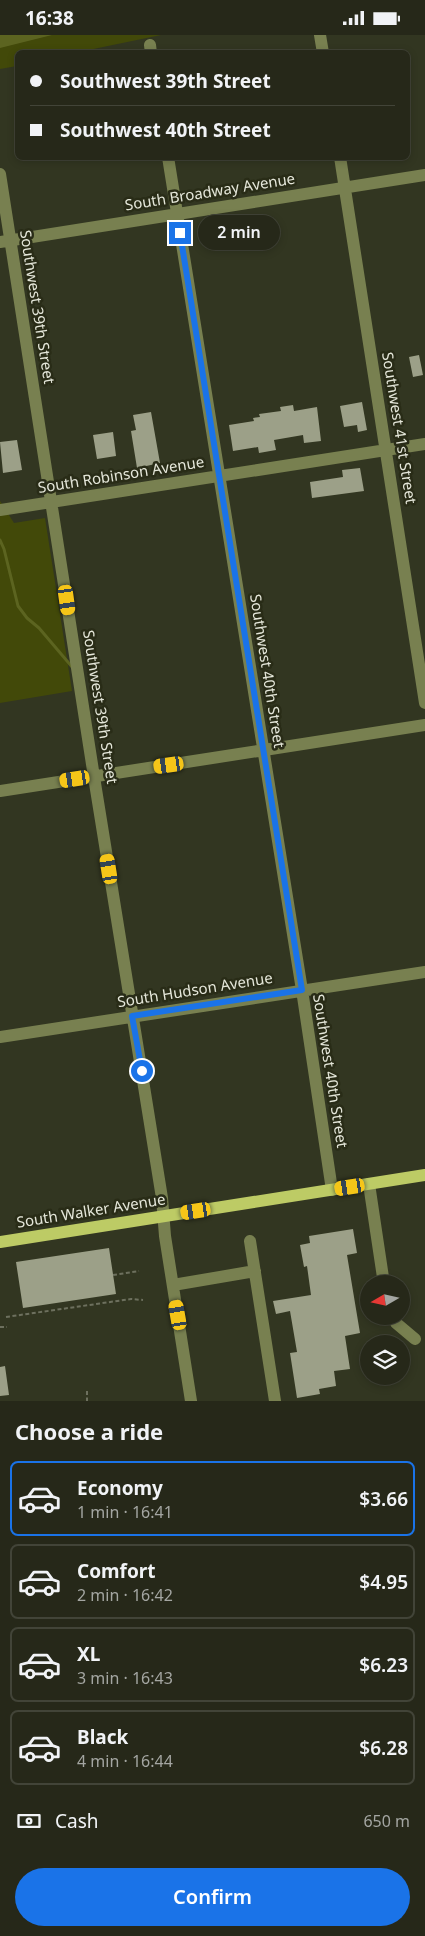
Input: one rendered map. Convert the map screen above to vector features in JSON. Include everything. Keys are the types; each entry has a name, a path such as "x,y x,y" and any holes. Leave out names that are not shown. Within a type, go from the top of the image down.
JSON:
{"main road":[{"name":"South Walker Avenue","path":"0,1242 425,1175"}],"street":[{"path":"320,35 322,50"},
{"name":"Southwest 40th Street","path":"168,160 302,990 332,1190"},
{"name":"Southwest 41st Street","path":"340,160 425,703"},
{"name":"Southwest 39th Street","path":"0,174 5,241 52,502 162,1198 191,1401"},
{"name":"South Broadway Avenue","path":"5,241 425,175"},
{"name":"South Robinson Avenue","path":"0,510 425,443"},
{"path":"0,791 425,725"},
{"name":"South Hudson Avenue","path":"0,1037 425,972"},
{"path":"369,1184 383,1275"},
{"path":"250,1241 275,1401"},
{"path":"173,1285 255,1271"},
{"path":"398,1325 415,1339"}],"path":[{"path":"113,1275 139,1271"},
{"path":"6,1317 131,1299 143,1300"},
{"path":"0,1327 7,1327"},
{"path":"87,1391 87,1401"}],"shaded area":[{"path":"0,35 161,35 89,50 15,50 15,66 0,69"},
{"path":"0,35 52,35 0,48"},
{"path":"0,501 14,523 45,518 72,691 0,703"}],"building":[{"path":"419,355 423,375 413,377 409,357"},
{"path":"362,402 367,430 358,432 357,425 344,427 340,406"},
{"path":"293,405 294,411 317,407 321,441 304,443 303,435 274,440 276,450 259,453 258,447 233,451 229,425 254,421 253,418 260,417 259,414 281,411 280,407"},
{"path":"151,412 160,463 137,468 131,431 136,430 133,415"},
{"path":"113,432 116,456 97,459 93,435"},
{"path":"17,440 22,470 3,473 0,442"},
{"path":"360,468 364,491 312,498 310,482 343,477 342,470"},
{"path":"353,1229 357,1253 347,1255 360,1333 345,1336 350,1369 334,1371 336,1386 319,1389 320,1394 297,1398 290,1353 297,1352 290,1311 276,1314 273,1301 311,1295 307,1266 304,1267 300,1245 310,1243 309,1236"},
{"path":"109,1248 116,1294 23,1308 16,1262"},
{"path":"5,1366 9,1395 0,1396 0,1367"}],"waterway":[{"path":"0,540 18,606 73,668"}],"route":[{"path":"142,1071 132,1016 302,990 180,233"}]}
